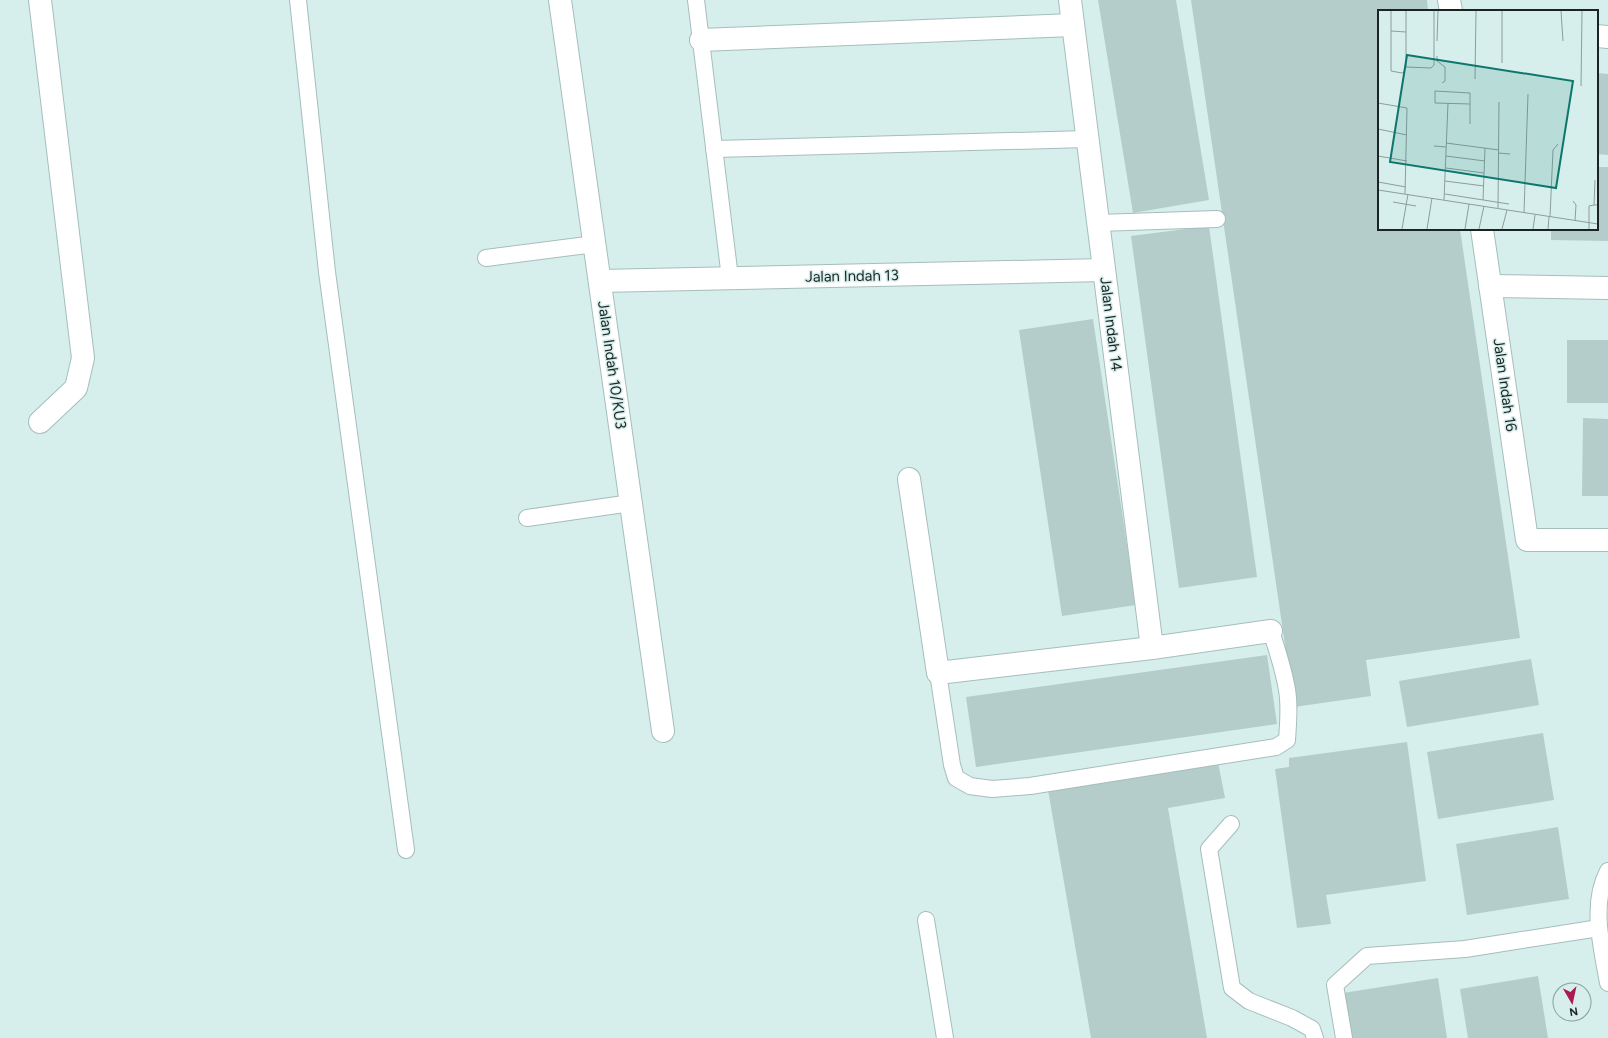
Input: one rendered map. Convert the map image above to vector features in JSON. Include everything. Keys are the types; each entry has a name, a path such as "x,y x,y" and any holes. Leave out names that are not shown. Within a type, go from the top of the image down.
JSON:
{"street":[{"path":"40,0 83,358 76,388 40,422"},
{"name":"Jalan Indah 10/KU3","path":"560,0 663,731"},
{"name":"Jalan Indah 14","path":"1070,0 1152,648"},
{"path":"1449,0 1451,10"},
{"path":"701,40 1073,25"},
{"path":"1598,36 1608,37"},
{"name":"Jalan Indah 16","path":"1482,230 1527,540 1608,540"},
{"name":"Jalan Indah 13","path":"600,281 1104,270"},
{"path":"1490,286 1608,288"},
{"path":"909,479 938,673 1152,648 1271,631"}],"lane":[{"path":"298,0 327,272 406,850"},
{"path":"696,0 730,278"},
{"path":"714,149 1087,138"},
{"path":"1098,223 1217,219"},
{"path":"486,258 595,244"},
{"path":"527,518 631,503"},
{"path":"938,673 952,765 956,778 970,786 992,789 1030,786 1276,747 1287,740 1289,720 1287,691 1280,659 1271,631"},
{"path":"1231,824 1209,849 1232,988 1249,1001 1292,1018 1312,1029 1315,1038"},
{"path":"1608,871 1599,899 1599,928 1608,983"},
{"path":"926,920 945,1038"},
{"path":"1344,1038 1335,985 1368,956 1465,949 1599,928"}],"building":[{"path":"1098,0 1176,0 1209,200 1133,213"},
{"path":"1191,0 1427,0 1428,10 1378,10 1378,230 1460,230 1520,638 1366,660 1371,696 1294,707"},
{"path":"1598,73 1608,74 1608,155 1598,154"},
{"path":"1598,167 1608,167 1608,241 1551,240 1551,230 1598,230"},
{"path":"1209,226 1257,577 1179,588 1131,236"},
{"path":"1093,319 1136,605 1062,616 1019,330"},
{"path":"1567,340 1608,340 1608,403 1567,403"},
{"path":"1583,418 1608,419 1608,496 1582,496"},
{"path":"1267,655 1277,724 976,767 966,697"},
{"path":"1531,659 1539,705 1407,727 1399,681"},
{"path":"1543,733 1554,800 1438,819 1427,752"},
{"path":"1407,742 1426,881 1326,895 1331,924 1297,928 1275,769 1289,767 1289,758"},
{"path":"1218,762 1225,798 1168,808 1207,1038 1091,1038 1048,790"},
{"path":"1558,827 1569,899 1467,915 1456,844"},
{"path":"1538,976 1548,1038 1468,1038 1460,989"},
{"path":"1438,978 1447,1038 1350,1038 1343,993"}]}
